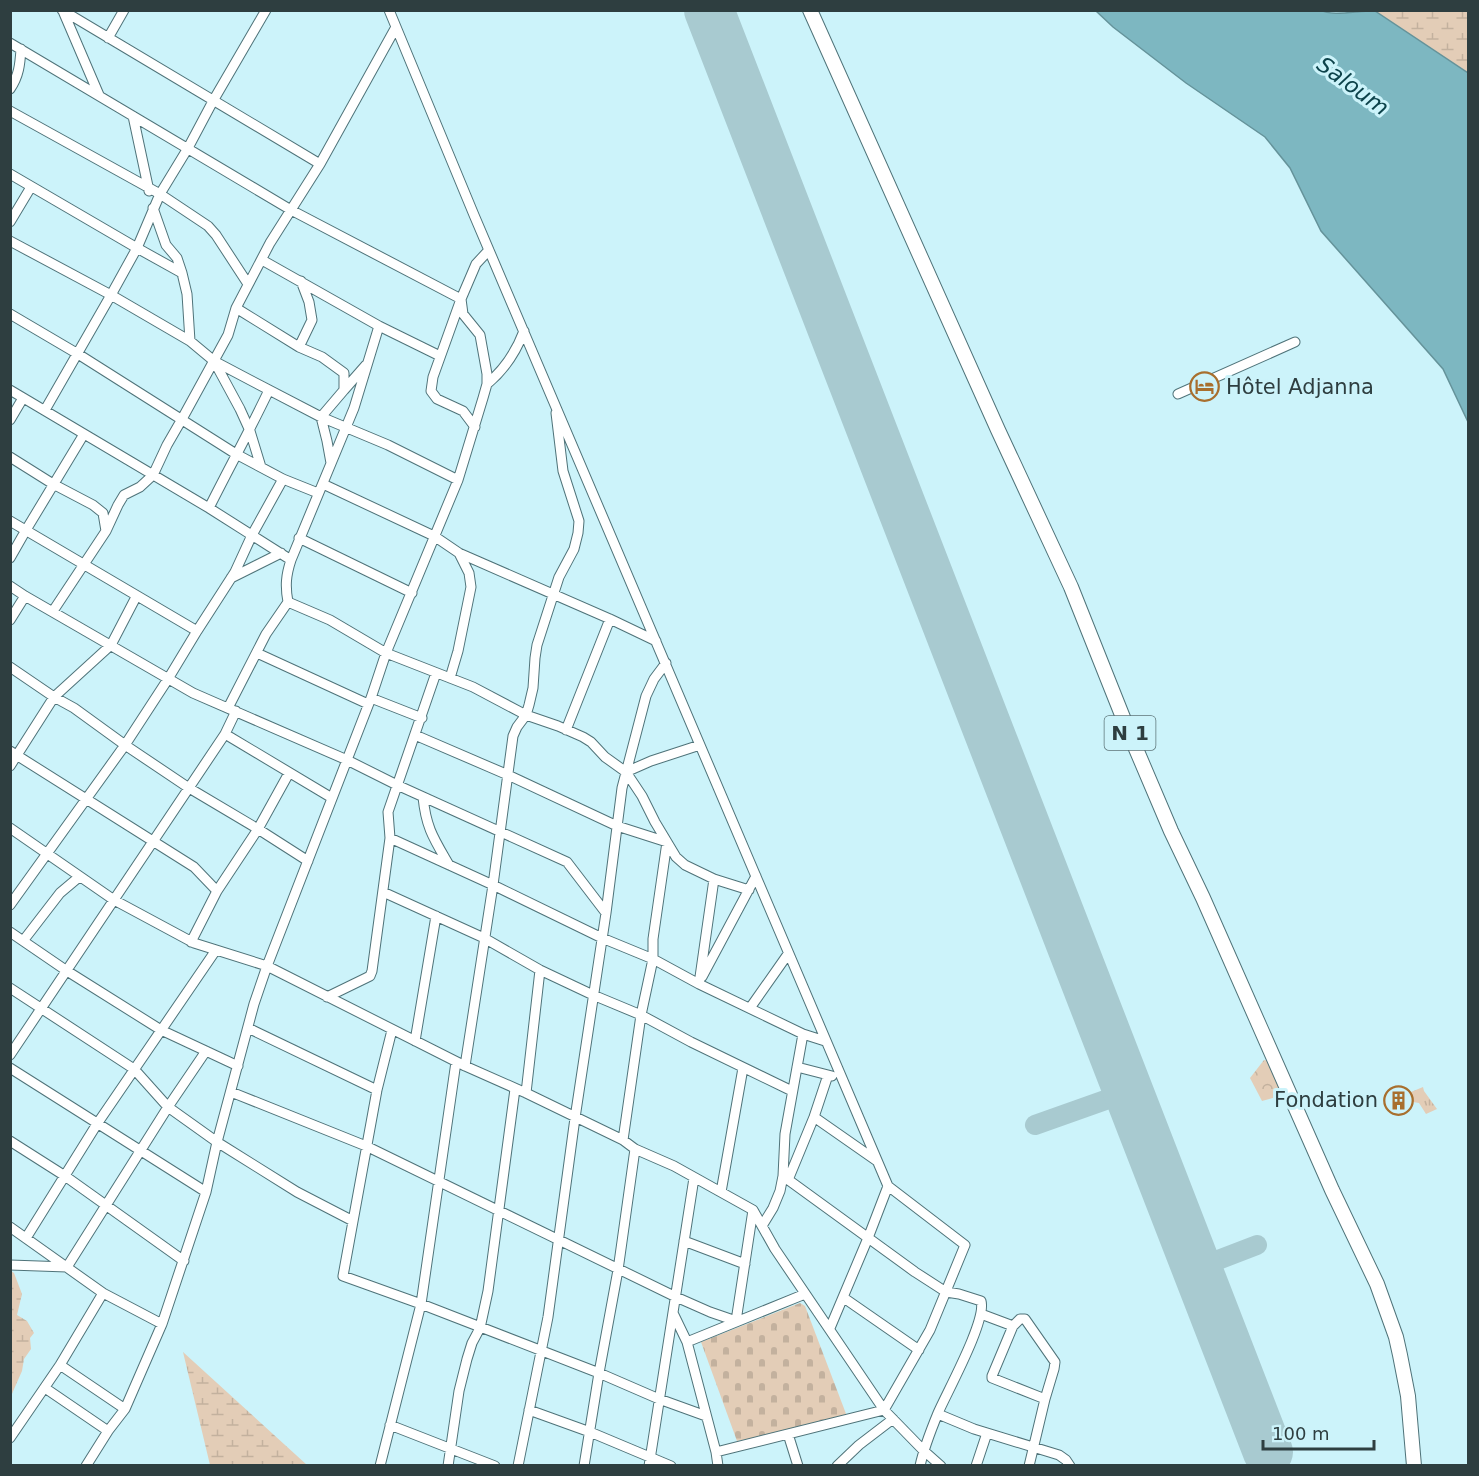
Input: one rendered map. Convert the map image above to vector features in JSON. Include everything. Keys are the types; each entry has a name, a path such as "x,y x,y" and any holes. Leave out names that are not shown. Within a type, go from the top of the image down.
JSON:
{"highway":[{"name":"N 1","path":"810,10 993,419 1071,587 1128,730 1172,831 1332,1190 1377,1284 1400,1355 1407,1396 1414,1466"}],"street":[{"path":"108,38 124,10"},
{"path":"45,410 137,248 160,194 266,10"},
{"path":"389,10 888,1186 965,1245 930,1330 884,1410 716,1452"},
{"path":"62,11 320,164"},
{"path":"62,11 99,96"},
{"path":"52,611 106,531 124,495 140,487 153,476 176,427 228,335 236,308 270,243 320,164 396,27"},
{"path":"10,43 291,210 461,299"},
{"path":"10,89 20,69 21,49"},
{"path":"10,111 160,194 208,226 248,284"},
{"path":"133,116 153,209 166,245 177,258 186,286 190,340"},
{"path":"10,174 182,273"},
{"path":"10,222 31,187"},
{"path":"10,241 190,340 214,361 321,417 388,445 458,480"},
{"path":"475,427 463,411 437,399 430,390 461,299 476,264 489,250"},
{"path":"262,260 380,326 440,356"},
{"path":"299,347 312,320 309,302 301,281"},
{"path":"86,1466 125,1409 162,1324 207,1192 217,1142 254,1004 267,966 370,701 386,653 458,480 487,384 480,335 463,314 461,299"},
{"path":"236,308 299,347 322,357 344,373 344,390"},
{"path":"10,314 236,453 283,479 320,489 338,490 434,536 459,553 656,641"},
{"path":"10,1055 225,734 232,710 266,634 288,602 285,586 291,560 346,427 380,326"},
{"path":"487,384 497,375 514,352 524,331"},
{"path":"1178,394 1295,342"},
{"path":"214,361 250,431 261,467"},
{"path":"321,417 368,362"},
{"path":"10,390 209,508 291,560"},
{"path":"209,508 269,390"},
{"path":"10,420 23,398"},
{"path":"381,1466 421,1304 439,1181 493,885 513,736 526,715 533,688 537,645 559,577 574,549 579,522 563,471 554,401"},
{"path":"321,417 331,464"},
{"path":"10,558 84,434"},
{"path":"10,457 53,484 93,505 103,513 106,531"},
{"path":"10,905 125,745 168,679 231,578 283,479"},
{"path":"10,521 197,631"},
{"path":"299,538 412,592"},
{"path":"231,578 280,553"},
{"path":"450,678 471,587 469,573 459,553"},
{"path":"10,586 168,679 213,702 347,760 567,862 606,914"},
{"path":"10,620 25,596"},
{"path":"10,766 14,754 54,697 111,645 136,597"},
{"path":"288,602 330,620 386,653 450,678 526,715 589,740 604,757 626,772 676,857 685,865 714,879 749,890"},
{"path":"566,730 610,619"},
{"path":"257,653 370,701 422,718"},
{"path":"518,1466 548,1317 606,914 619,803 646,696 654,679 666,663"},
{"path":"10,667 74,708 189,788 308,861"},
{"path":"327,997 370,976 372,971 390,838 388,814 436,673"},
{"path":"225,734 332,798"},
{"path":"416,735 617,826 667,842"},
{"path":"626,772 700,745"},
{"path":"14,754 194,867 217,891"},
{"path":"191,942 217,891 258,829 289,773"},
{"path":"423,796 430,832 449,865"},
{"path":"10,828 114,900 191,942 267,966 460,1064 623,1140 635,1149 674,1166 753,1210 774,1249 884,1410 941,1466"},
{"path":"390,838 602,938 653,959 803,1034 825,1041"},
{"path":"623,1140 641,1015 653,959 653,939 667,842"},
{"path":"699,984 756,876"},
{"path":"23,941 60,893 79,877"},
{"path":"699,984 714,879"},
{"path":"383,892 484,938 540,970 641,1015 792,1091"},
{"path":"415,1041 436,916"},
{"path":"10,932 161,1030 238,1066"},
{"path":"26,1238 97,1124 216,950"},
{"path":"750,1008 789,954"},
{"path":"526,1094 540,970"},
{"path":"10,988 134,1070 168,1107 217,1142 297,1192 354,1221"},
{"path":"248,1028 377,1090"},
{"path":"392,1030 377,1090 343,1276 421,1304 706,1416"},
{"path":"786,1178 785,1134 803,1034"},
{"path":"67,1267 206,1051"},
{"path":"797,1067 842,1079"},
{"path":"10,1068 207,1192"},
{"path":"721,1192 743,1068"},
{"path":"762,1226 773,1208 814,1117 828,1075"},
{"path":"448,1466 459,1391 472,1343 480,1328 488,1291 515,1089"},
{"path":"231,1092 366,1146 618,1270 710,1312 736,1321"},
{"path":"814,1117 877,1161"},
{"path":"10,1141 65,1176 184,1261"},
{"path":"584,1466 618,1270 635,1149"},
{"path":"650,1461 694,1178"},
{"path":"786,1178 946,1292 981,1301 981,1314 923,1450 920,1466"},
{"path":"830,1328 888,1186"},
{"path":"736,1321 753,1210"},
{"path":"10,1227 103,1293 162,1324"},
{"path":"684,1240 745,1264"},
{"path":"10,1264 67,1267"},
{"path":"10,1438 60,1365 103,1293"},
{"path":"687,1342 805,1294"},
{"path":"843,1298 920,1350"},
{"path":"673,1313 687,1342 718,1466"},
{"path":"981,1314 1013,1326"},
{"path":"1029,1466 1055,1362 1025,1319 1020,1319 1013,1326 992,1378 1045,1399"},
{"path":"60,1365 125,1409"},
{"path":"45,1388 108,1431"},
{"path":"529,1410 590,1432 650,1461 671,1466"},
{"path":"938,1414 987,1433 1059,1455 1070,1466"},
{"path":"837,1466 859,1445 893,1419"},
{"path":"390,1425 495,1466"},
{"path":"976,1466 987,1433"},
{"path":"788,1434 798,1466"}],"green space":[{"path":"1375,11 1468,11 1468,73"},
{"path":"1264,1060 1274,1062 1284,1095 1262,1101 1250,1078"},
{"path":"1423,1087 1437,1109 1426,1114 1419,1103 1409,1099 1411,1092"},
{"path":"11,1271 14,1273 22,1294 17,1315 27,1321 34,1333 30,1338 31,1349 24,1359 22,1371 11,1396"},
{"path":"800,1303 805,1306 848,1419 737,1441 701,1342"},
{"path":"183,1352 307,1465 210,1465"}],"water":[{"name":"Saloum","path":"1321,10 1339,13 1375,11 1468,73 1468,422 1443,369 1321,231 1290,168 1265,137 1186,83 1113,27 1096,11"}],"taxiway":[{"path":"1035,1125 1128,1092"},
{"path":"1197,1268 1257,1245"}],"runway":[{"path":"709,10 1268,1452"}],"place":[{"name":"Hôtel Adjanna","path":"1205,387"},
{"name":"Fondation","path":"1399,1100"}]}
